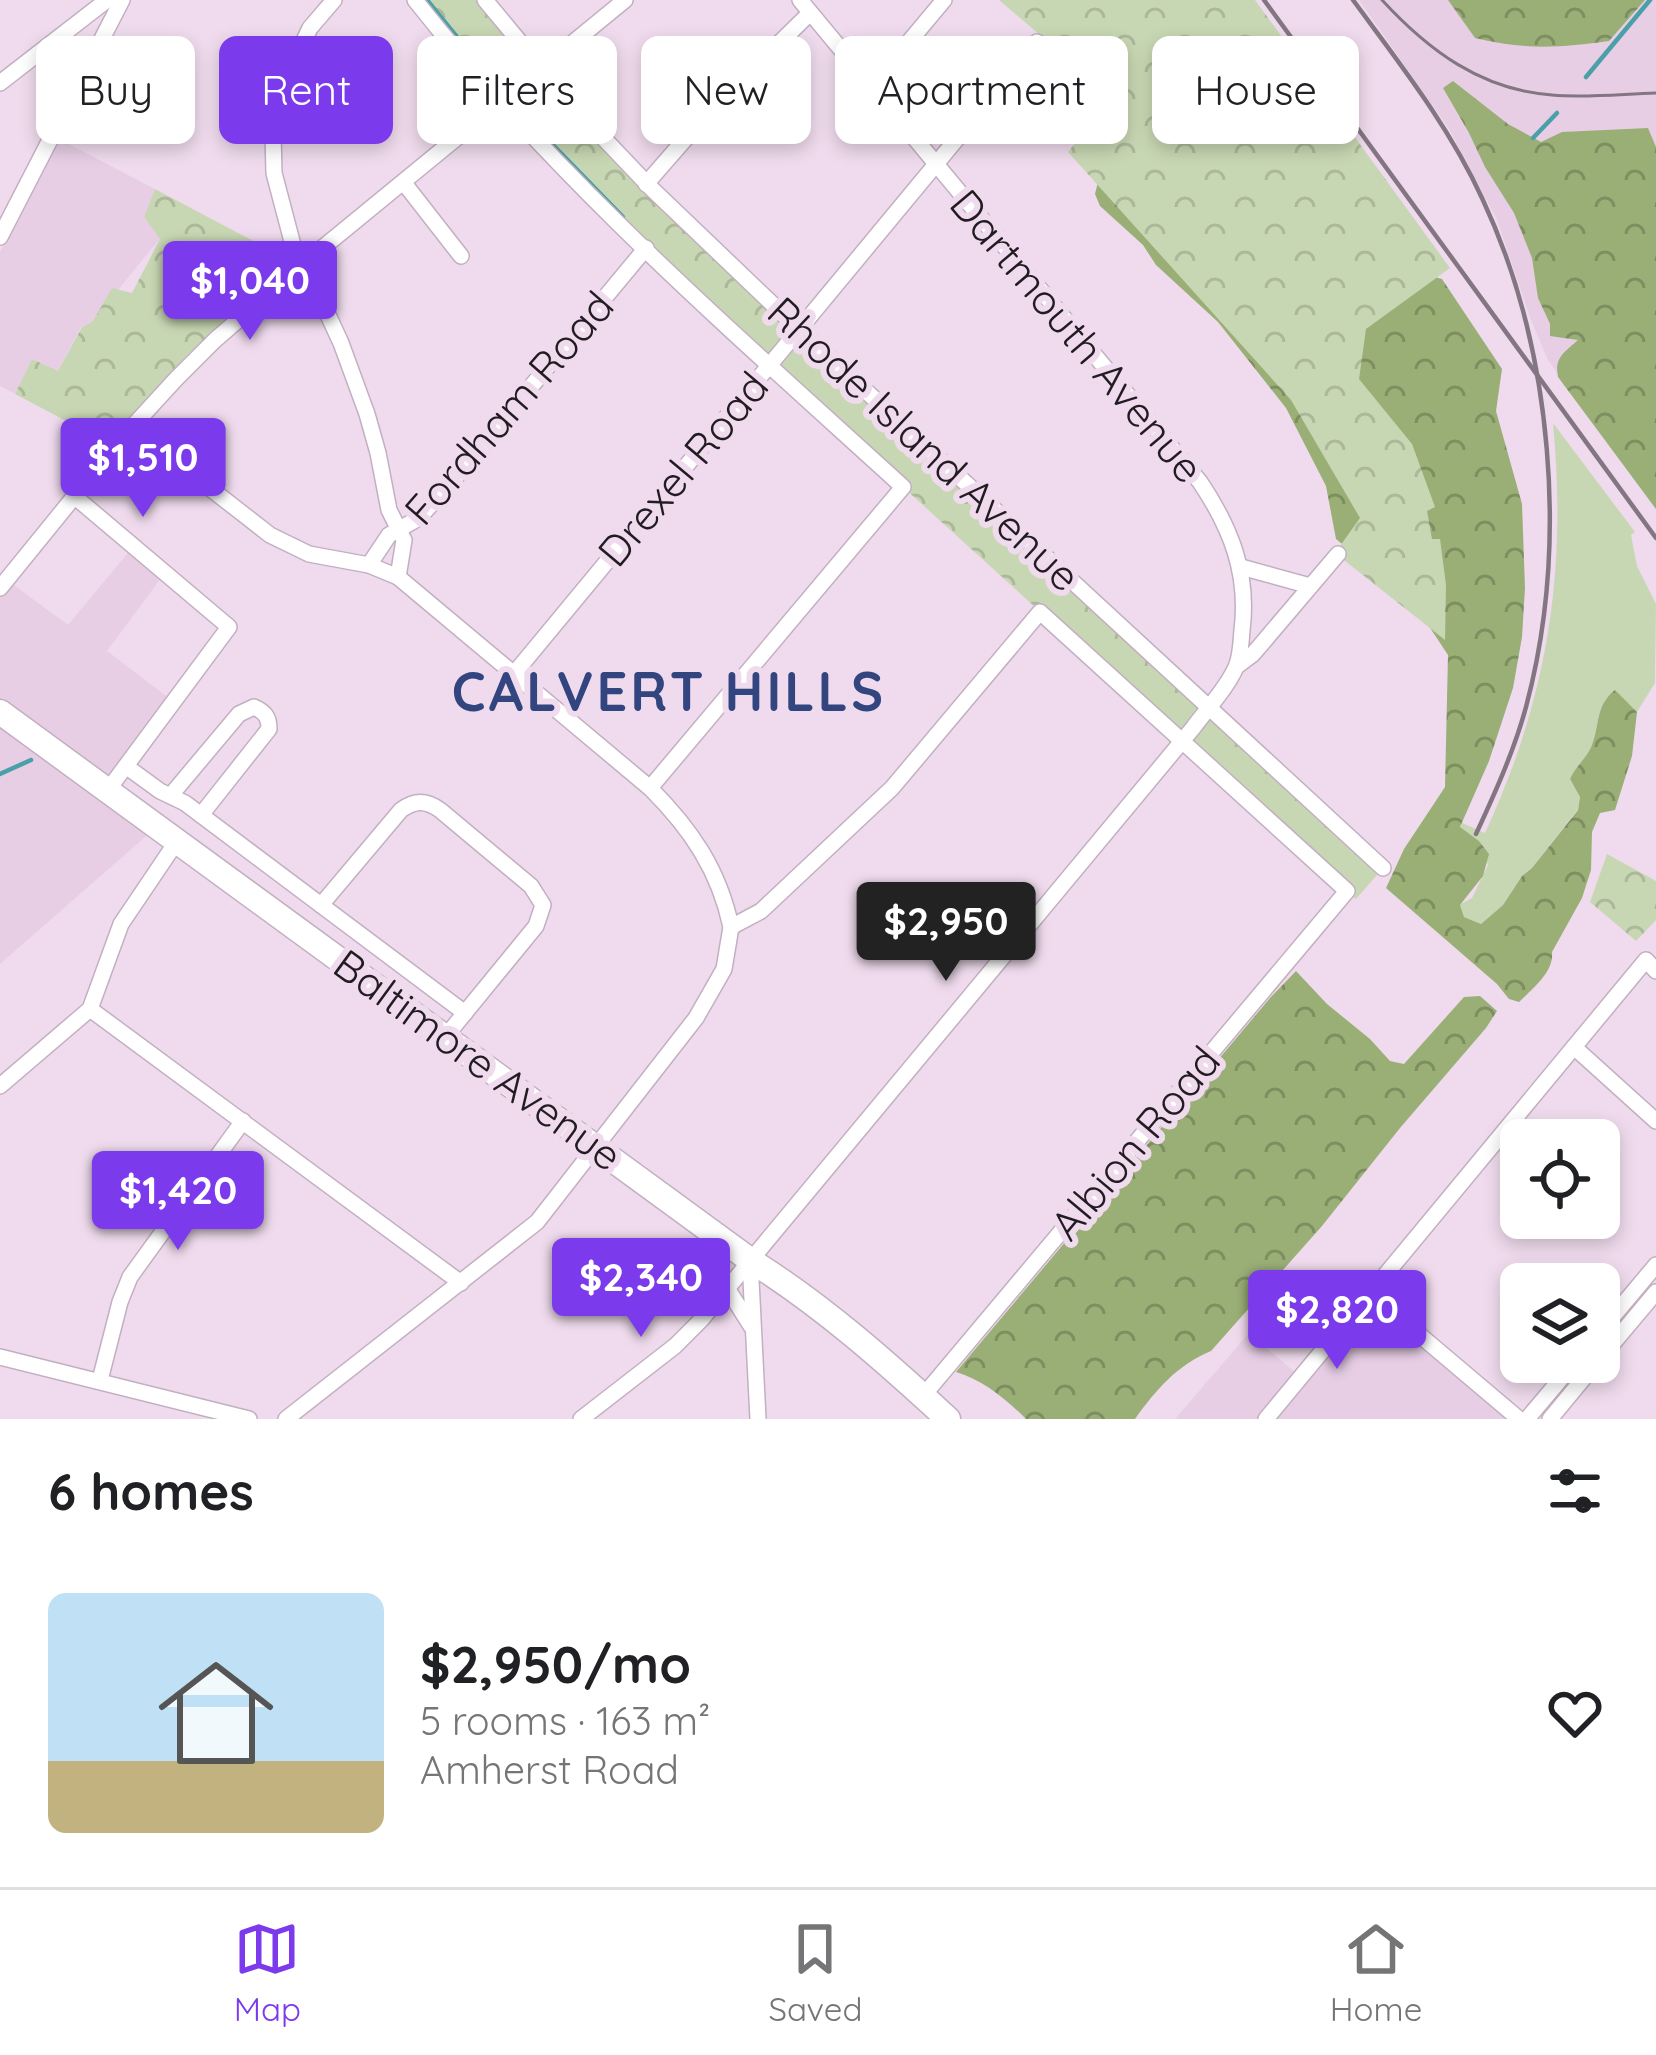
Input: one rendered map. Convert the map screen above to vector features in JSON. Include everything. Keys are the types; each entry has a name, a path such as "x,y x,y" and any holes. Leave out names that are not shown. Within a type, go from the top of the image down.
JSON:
{"main road":[{"name":"Baltimore Avenue","path":"0,712 596,1146 748,1263 825,1310 948,1419"}],"street":[{"path":"1,81 107,0"},
{"path":"0,237 122,0"},
{"path":"334,0 310,28 282,86 273,147 279,199 294,249 341,343 399,529 389,535 369,565"},
{"name":"Rhode Island Avenue","path":"415,0 443,36"},
{"name":"Rhode Island Avenue","path":"484,0 514,36"},
{"path":"582,36 625,0"},
{"path":"914,36 944,0"},
{"path":"646,184 805,6"},
{"name":"Dartmouth Avenue","path":"805,6 835,42"},
{"path":"0,588 136,423 215,340 451,144"},
{"name":"Rhode Island Avenue","path":"541,144 769,365 903,487 650,788"},
{"name":"Rhode Island Avenue","path":"608,144 799,329 1383,868"},
{"name":"Dartmouth Avenue","path":"581,1419 684,1338 728,1288 1182,741 1237,666 1245,599 1240,567 1230,534 1200,482 918,144"},
{"name":"Drexel Road","path":"513,675 952,144"},
{"path":"404,183 461,256"},
{"name":"Fordham Road","path":"398,577 404,540 399,529 419,518 646,248"},
{"path":"136,423 270,535 309,554 369,565 398,577 650,788 700,846 726,902 731,927 724,969 696,1018 537,1222 286,1419"},
{"path":"74,496 230,627 108,790"},
{"path":"1237,666 1253,654 1338,554"},
{"path":"1240,567 1310,586"},
{"name":"Rhode Island Avenue","path":"731,927 761,911 892,788 1040,613 1347,891"},
{"path":"171,795 239,714 254,707 261,710 269,729 201,815"},
{"name":"Baltimore Avenue","path":"127,767 201,815 465,1013"},
{"path":"321,905 401,810 417,802 432,804 531,886 543,904 536,926 446,1036"},
{"path":"0,1086 90,1010 121,924 177,841"},
{"name":"Albion Road","path":"923,1396 1347,891"},
{"path":"1267,1419 1574,1047 1651,965"},
{"path":"90,1010 461,1283"},
{"path":"1574,1047 1656,1121"},
{"path":"100,1381 130,1277 243,1121"},
{"path":"748,1263 758,1419"},
{"path":"1620,1308 1656,1265"},
{"path":"728,1288 752,1327"},
{"path":"1620,1335 1656,1292"},
{"path":"1370,1293 1520,1418 1554,1383"},
{"path":"0,1357 249,1419"},
{"path":"1550,1419 1580,1383"}],"shaded area":[{"path":"1359,0 1656,0 1656,510 1548,360 1497,220 1449,129"},
{"path":"56,144 69,144 155,189 144,217 160,238 93,321 81,327 58,371 32,359 15,394 0,386 0,252"},
{"path":"132,548 164,574 107,651 174,702 108,790 153,830 0,964 0,575 68,625"},
{"path":"1370,1302 1512,1419 1175,1419 1249,1333 1305,1381"}],"green space":[{"path":"415,0 479,0 509,36 447,36"},
{"path":"999,0 1255,0 1281,36 1152,36 1152,144 1359,143 1450,268 1366,329 1359,379 1412,444 1435,507 1427,511 1432,539 1440,539 1446,585 1445,640 1335,553 1360,518 1291,400 1068,152 1074,144 1128,144 1128,36 1041,36"},
{"path":"1448,0 1645,0 1609,41 1542,47 1475,38"},
{"path":"1453,81 1508,124 1541,142 1562,132 1648,128 1656,147 1656,509 1558,377 1559,360 1578,340 1550,336 1532,258 1514,213 1443,88"},
{"path":"543,144 608,144 1383,868 1356,899 770,366"},
{"path":"1099,178 1442,279 1502,369 1496,411 1522,504 1522,637 1513,688 1460,827 1489,854 1483,876 1460,905 1464,917 1481,924 1503,905 1578,810 1580,797 1570,779 1590,750 1609,696 1615,690 1637,712 1632,756 1615,810 1600,813 1592,832 1591,870 1582,898 1552,952 1546,973 1519,1002 1509,999 1386,888 1404,849 1445,787 1448,655 1413,602 1336,539 1326,486 1286,408 1218,322 1100,206 1095,194"},
{"path":"155,189 287,259 284,271 189,353 106,442 15,394 32,359 58,371 82,327 93,321 112,288 132,293 160,239 144,217"},
{"path":"1553,423 1635,532 1631,535 1637,566 1656,604 1655,683 1637,712 1615,691 1604,703 1590,750 1570,779 1580,797 1578,809 1503,905 1481,924 1464,917 1459,905 1472,898 1488,865 1479,841 1460,828 1462,823 1485,833 1507,782 1538,683 1548,633 1557,531"},
{"path":"1607,854 1656,881 1656,920 1636,941 1590,902"},
{"path":"1296,971 1390,1061 1404,1064 1464,997 1480,996 1497,1011 1322,1226 1211,1351 1168,1379 1135,1419 1026,1419 994,1391 956,1372 1270,998"}],"waterway":[{"path":"427,0 456,36"},
{"path":"1586,77 1650,0"},
{"path":"1533,138 1557,113"},
{"path":"552,144 623,217"},
{"path":"0,774 31,760"}],"tram line":[{"path":"1382,0 1437,51 1502,85 1565,96 1656,93"}],"railway":[{"path":"1264,0 1656,538"},
{"path":"1353,0 1469,171 1506,257 1538,383 1550,515 1539,645 1516,740 1476,834"}],"district":[{"name":"CALVERT HILLS","path":"669,692"}]}
